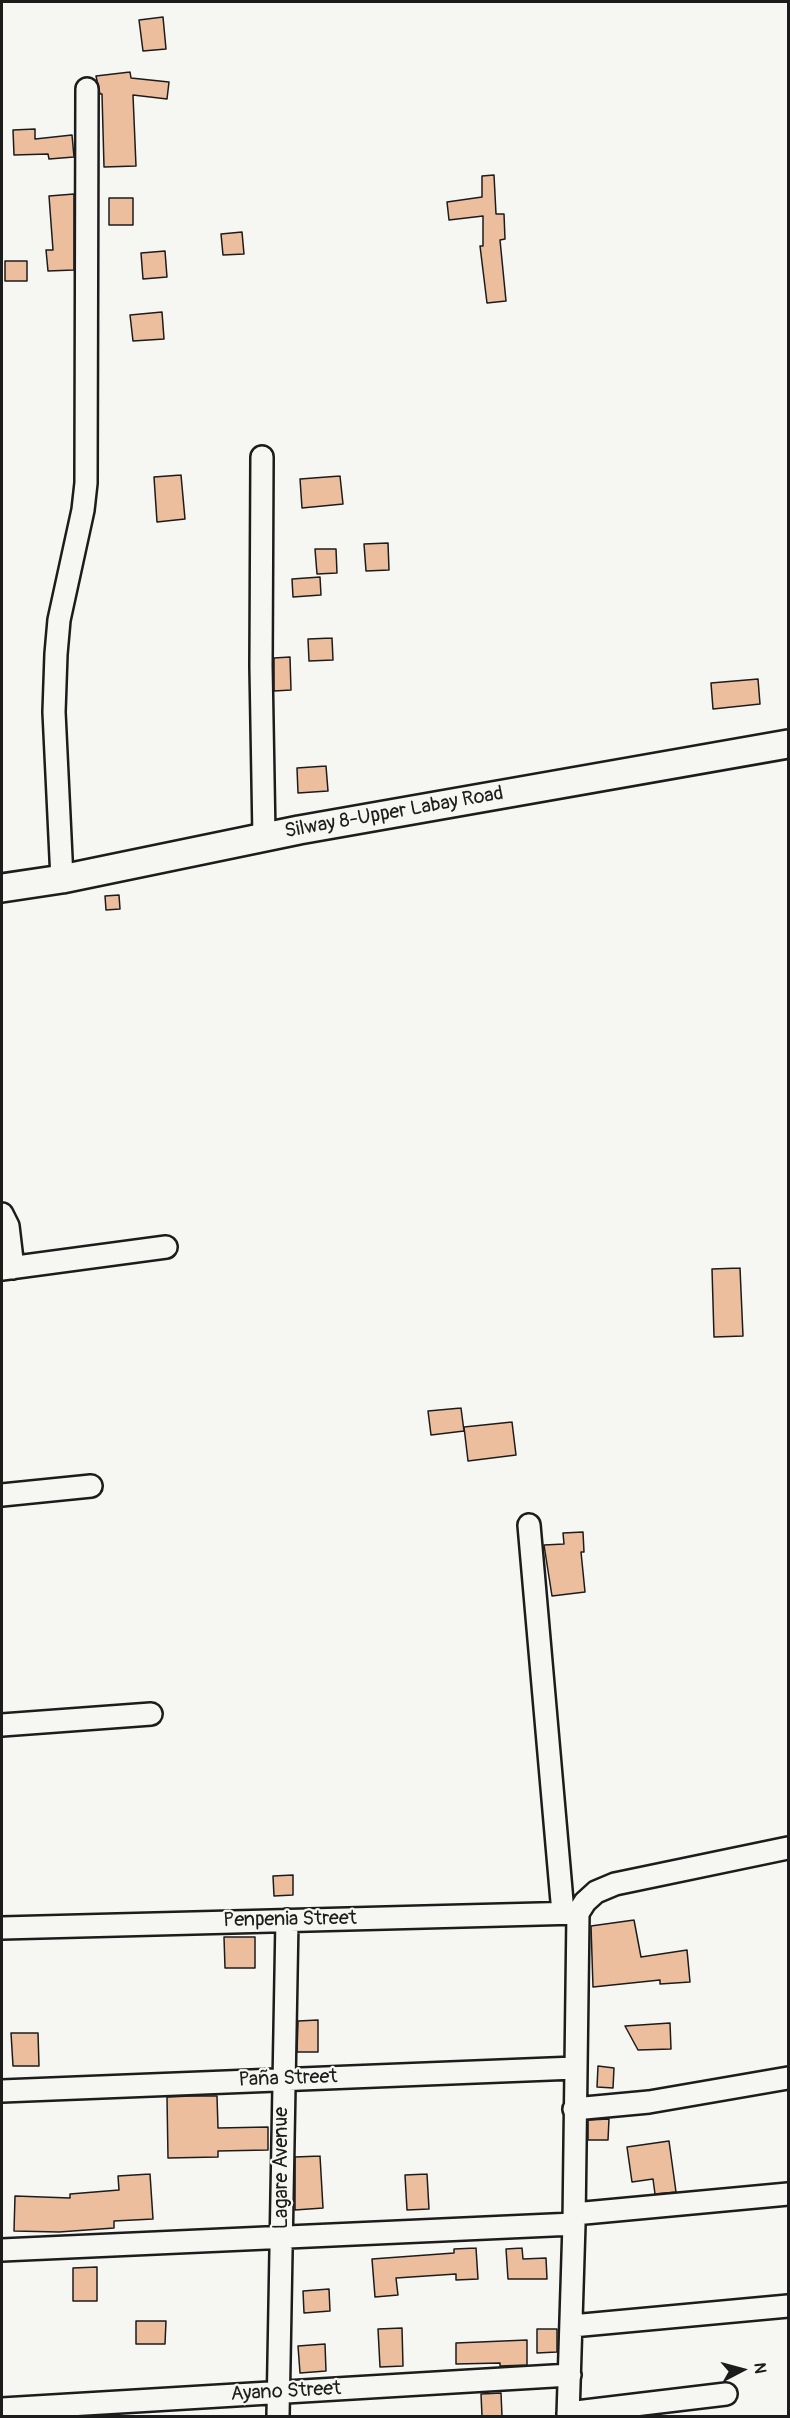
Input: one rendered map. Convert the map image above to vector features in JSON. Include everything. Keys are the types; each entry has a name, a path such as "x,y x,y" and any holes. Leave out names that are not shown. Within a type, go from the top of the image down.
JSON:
{"main road":[{"name":"Silway 8-Upper Labay Road","path":"2,888 62,879 264,837 789,744"}],"street":[{"path":"62,879 54,712 59,620 83,510 86,483 87,89"},
{"path":"262,457 261,666 264,837"},
{"path":"2,1214 8,1226 7,1268 166,1247"},
{"path":"2,1495 92,1486"},
{"path":"530,1526 571,1913 575,2068 572,2326 568,2415 726,2394"},
{"path":"2,1725 150,1714"},
{"path":"571,1913 596,1892 615,1884 789,1848"},
{"name":"Penpenia Street","path":"2,1928 571,1913"},
{"name":"Lagare Avenue","path":"278,2416 287,1920"},
{"name":"Paña Street","path":"2,2091 575,2068"},
{"path":"574,2109 649,2102 789,2078"},
{"path":"2,2250 282,2238 574,2219 789,2194"},
{"path":"572,2326 789,2306"},
{"name":"Ayano Street","path":"2,2409 570,2375"}],"building":[{"path":"163,17 166,49 143,51 139,20"},
{"path":"130,72 131,78 169,82 167,99 133,95 136,166 104,167 102,94 100,94 96,76"},
{"path":"35,129 35,139 72,135 74,157 49,159 48,154 14,155 13,130"},
{"path":"494,175 496,214 504,214 505,239 500,240 506,301 487,303 480,246 483,246 483,216 449,220 447,202 482,197 482,176"},
{"path":"74,194 74,270 48,271 46,250 53,250 49,196"},
{"path":"109,198 133,198 133,225 109,225"},
{"path":"242,232 244,254 223,255 221,234"},
{"path":"165,251 167,277 143,279 141,253"},
{"path":"5,261 27,261 27,281 5,281"},
{"path":"162,312 164,339 133,341 130,315"},
{"path":"181,475 185,519 157,522 154,477"},
{"path":"340,476 343,504 302,508 300,479"},
{"path":"388,543 389,570 366,571 364,544"},
{"path":"315,549 336,549 337,573 317,574"},
{"path":"320,577 321,595 293,597 292,579"},
{"path":"332,638 333,660 309,661 308,639"},
{"path":"290,657 291,690 274,691 274,658"},
{"path":"758,679 760,704 713,709 711,683"},
{"path":"326,766 328,791 298,793 297,768"},
{"path":"119,895 120,909 106,910 105,896"},
{"path":"740,1268 743,1336 714,1337 712,1269"},
{"path":"461,1408 464,1431 431,1435 428,1411"},
{"path":"512,1422 516,1455 468,1461 464,1427"},
{"path":"583,1532 584,1552 581,1552 585,1592 552,1596 544,1545 564,1544 563,1533"},
{"path":"293,1875 293,1895 274,1896 273,1876"},
{"path":"634,1920 641,1957 687,1950 690,1982 660,1984 660,1980 593,1987 591,1926"},
{"path":"224,1937 255,1937 255,1968 225,1968"},
{"path":"318,2020 318,2052 297,2052 298,2021"},
{"path":"670,2023 671,2049 638,2050 625,2026"},
{"path":"11,2033 38,2033 39,2066 13,2066"},
{"path":"598,2066 614,2068 613,2088 597,2087"},
{"path":"217,2096 218,2128 268,2127 268,2150 218,2151 218,2157 168,2158 167,2097"},
{"path":"609,2119 608,2140 588,2140 588,2120"},
{"path":"669,2141 676,2192 655,2194 653,2179 632,2182 627,2147"},
{"path":"320,2156 323,2208 295,2210 295,2157"},
{"path":"150,2174 153,2219 114,2221 114,2228 59,2232 14,2231 15,2196 70,2198 70,2194 119,2190 118,2176"},
{"path":"427,2174 429,2209 407,2210 405,2175"},
{"path":"476,2248 478,2279 456,2280 456,2274 396,2278 398,2295 375,2297 372,2259 454,2253 454,2249"},
{"path":"522,2248 523,2259 546,2258 547,2279 508,2279 506,2249"},
{"path":"97,2267 97,2301 73,2301 73,2268"},
{"path":"329,2289 330,2311 304,2313 303,2291"},
{"path":"136,2321 166,2321 165,2344 136,2344"},
{"path":"402,2328 403,2366 380,2367 378,2329"},
{"path":"537,2329 557,2329 557,2352 537,2353"},
{"path":"527,2340 527,2365 456,2364 456,2343"},
{"path":"325,2344 326,2371 300,2373 298,2346"},
{"path":"501,2393 502,2416 482,2416 481,2394"}]}
